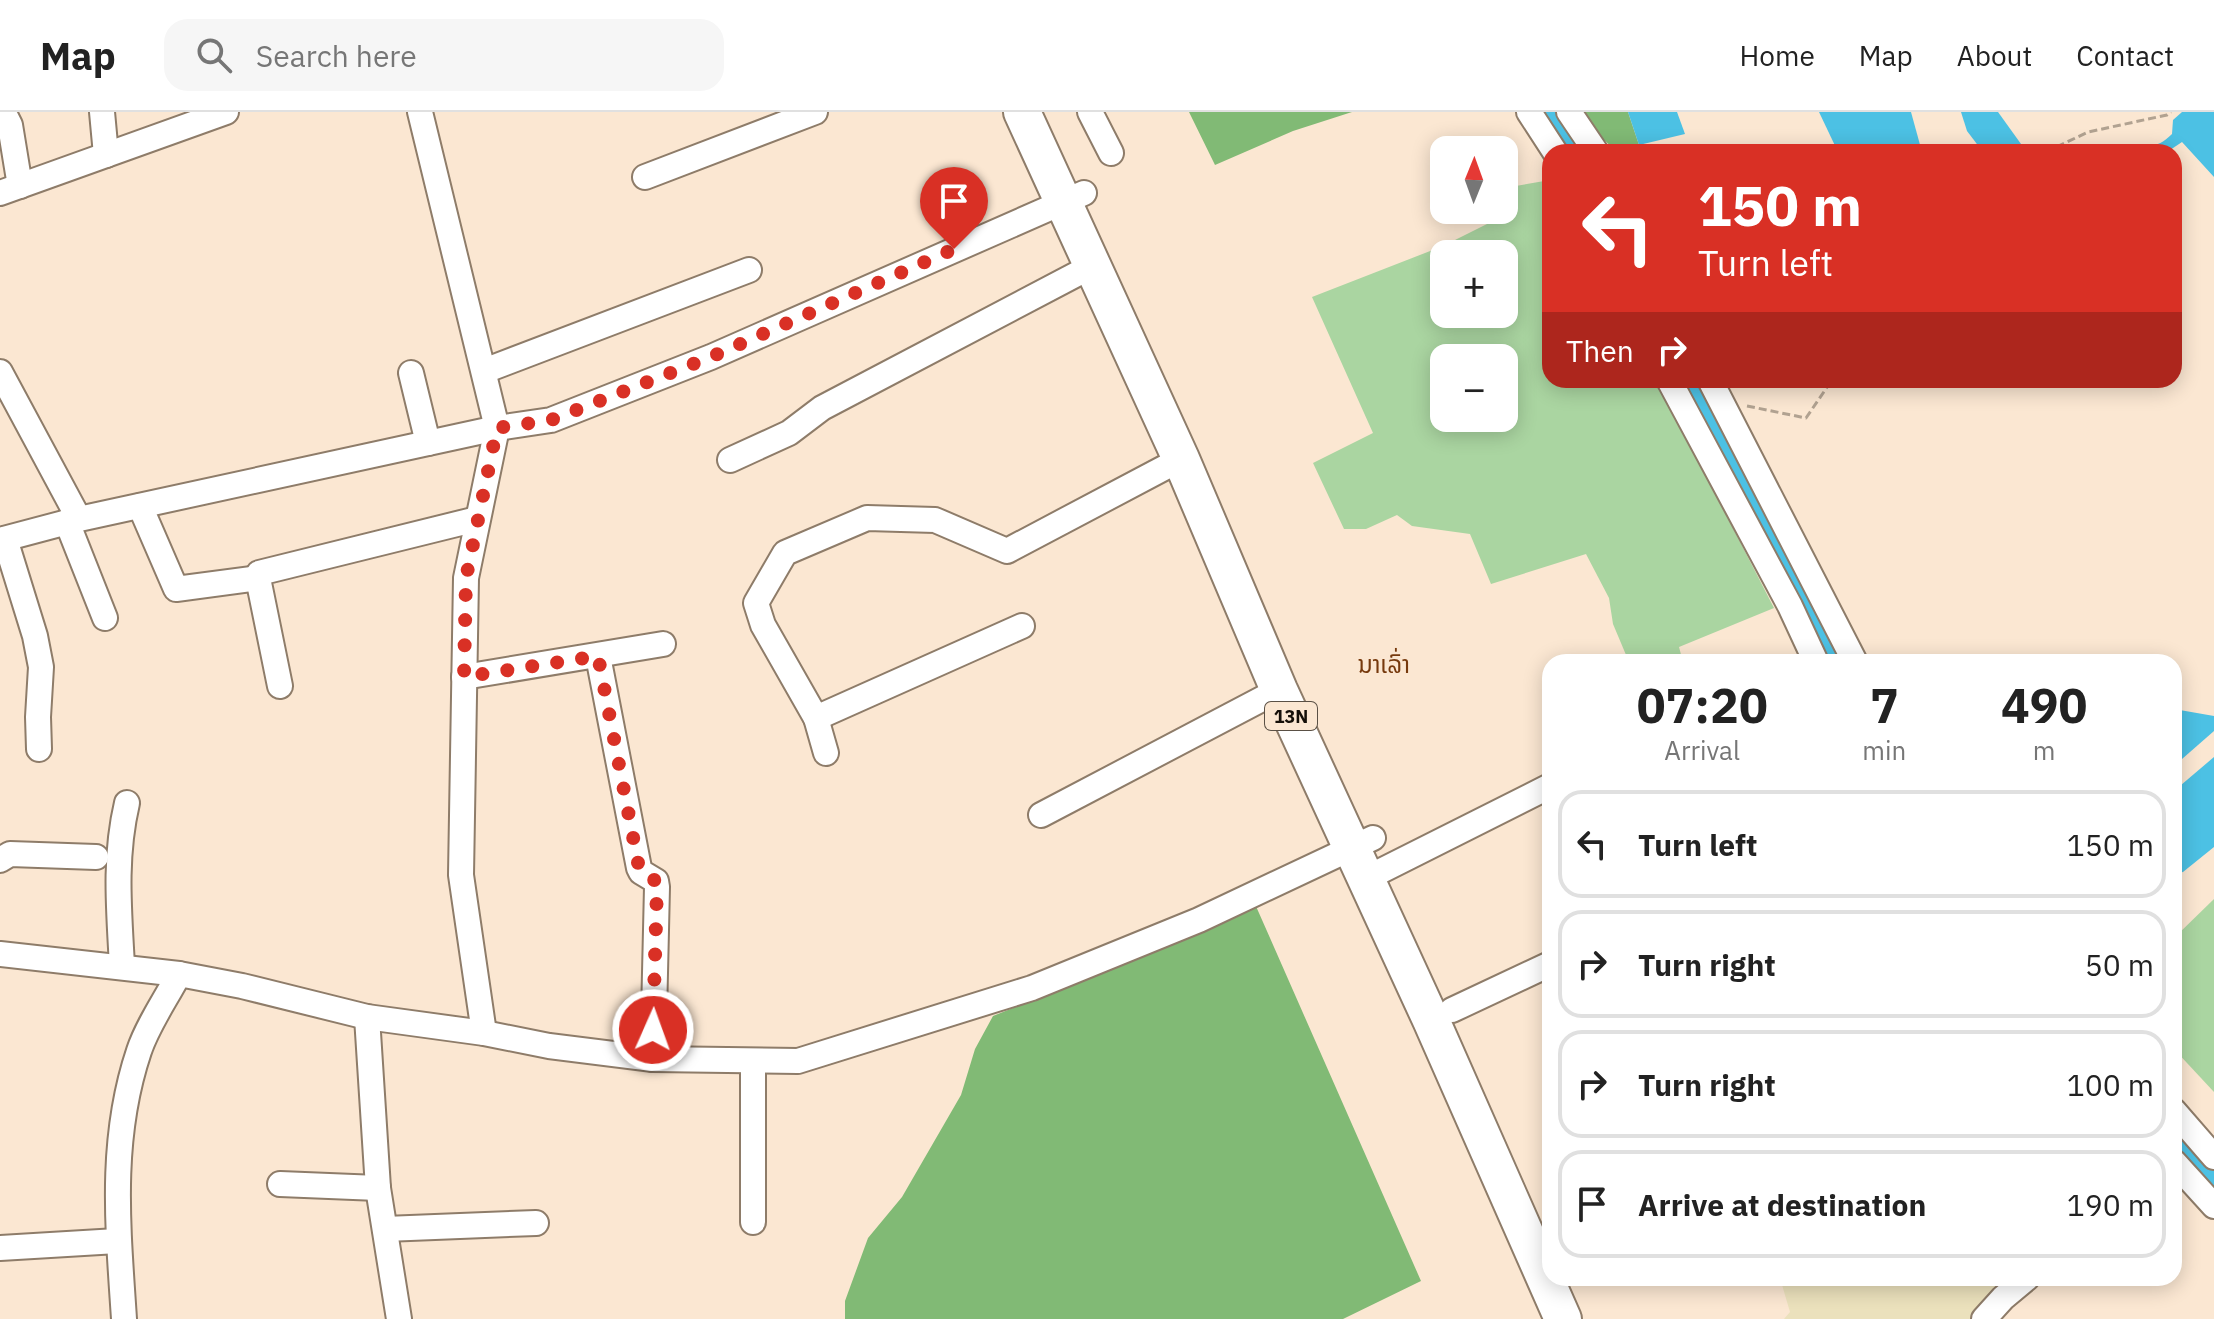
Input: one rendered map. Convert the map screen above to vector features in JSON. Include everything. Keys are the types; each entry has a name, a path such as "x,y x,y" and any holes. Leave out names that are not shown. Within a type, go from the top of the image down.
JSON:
{"highway":[{"name":"13N","path":"1022,112 1121,270 1300,681 1370,858 1542,1269"},
{"name":"13N","path":"1048,112 1094,265 1279,690 1452,1010 1542,1216"},
{"name":"13N","path":"1549,1286 1563,1319"},
{"path":"1574,1286 1588,1319"}],"street":[{"path":"102,112 106,155"},
{"path":"0,117 7,119 10,125 10,189 226,112"},
{"path":"420,112 497,428 466,578 461,875 484,1033"},
{"path":"645,177 815,112"},
{"path":"1090,112 1111,153"},
{"path":"1529,112 1550,144"},
{"path":"1569,112 1591,144"},
{"path":"39,749 41,667 35,636 2,539 73,520 497,428 551,420 711,357 1073,197"},
{"path":"730,460 789,433 822,408 1094,265"},
{"path":"484,371 749,270"},
{"path":"0,372 73,520 105,618"},
{"path":"411,373 428,443"},
{"path":"1673,388 1790,606 1812,654"},
{"path":"1715,390 1851,654"},
{"path":"826,753 816,718 763,625 756,603 785,553 867,518 935,520 1007,551 1181,459"},
{"path":"140,506 176,589 258,578"},
{"path":"280,686 259,573 477,519"},
{"path":"816,718 1022,626"},
{"path":"464,677 663,644"},
{"path":"598,656 639,868 656,881 657,887 653,1059"},
{"path":"1041,815 1279,690"},
{"path":"0,954 179,974 367,1017 484,1033 549,1046 653,1059 798,1061 1032,988 1199,920 1370,858 1542,789"},
{"path":"122,966 117,880 120,834 127,803"},
{"path":"0,860 10,854 96,857"},
{"path":"1452,1010 1542,968"},
{"path":"124,1319 117,1241 119,1130 140,1049 179,974"},
{"path":"367,1017 378,1188 399,1319"},
{"path":"753,1062 753,1222"},
{"path":"2182,1120 2214,1157"},
{"path":"2182,1171 2214,1206"},
{"path":"280,1184 378,1188"},
{"path":"385,1229 536,1223"},
{"path":"0,1248 117,1241"},
{"path":"1984,1319 2017,1286"}],"path":[{"path":"2063,144 2088,132 2171,112"},
{"path":"1715,390 1806,418 1827,388"}],"green space":[{"path":"1189,112 1352,112 1293,131 1215,165"},
{"path":"1580,112 1628,112 1639,144 1608,144 1586,123"},
{"path":"1542,181 1542,388 1661,388 1774,608 1679,647 1681,654 1626,654 1613,624 1609,598 1586,554 1491,584 1470,534 1412,526 1397,515 1366,529 1344,529 1313,463 1373,433 1312,297 1430,251 1430,328 1518,328 1518,240 1455,240 1487,224 1518,224 1518,186"},
{"path":"2214,899 2214,1092 2182,1058 2182,930"},
{"path":"1255,904 1421,1281 1343,1319 845,1319 845,1301 868,1238 902,1197 961,1095 975,1049 993,1016 1146,955"}],"sand":[{"path":"1782,1286 2004,1286 1972,1319 1784,1319 1790,1312"}],"water":[{"path":"1628,112 1677,112 1685,134 1639,144"},
{"path":"1819,112 1911,112 1920,144 1834,144"},
{"path":"1961,112 1998,112 2021,144 1977,144 1967,131"},
{"path":"2182,112 2214,112 2214,177 2182,142 2156,144 2172,134 2173,120"},
{"path":"2182,710 2214,716 2214,731 2182,759"},
{"path":"2214,757 2214,847 2182,872 2182,784"}],"waterway":[{"path":"1550,112 1572,144"},
{"path":"1695,388 1834,654"},
{"path":"2182,1143 2214,1178"}],"district":[{"name":"ນາເລົ່າ","path":"1384,664"}],"route":[{"path":"653,1030 657,887 656,881 639,868 598,656 464,677 466,578 497,428 551,420 711,357 954,249"}]}
